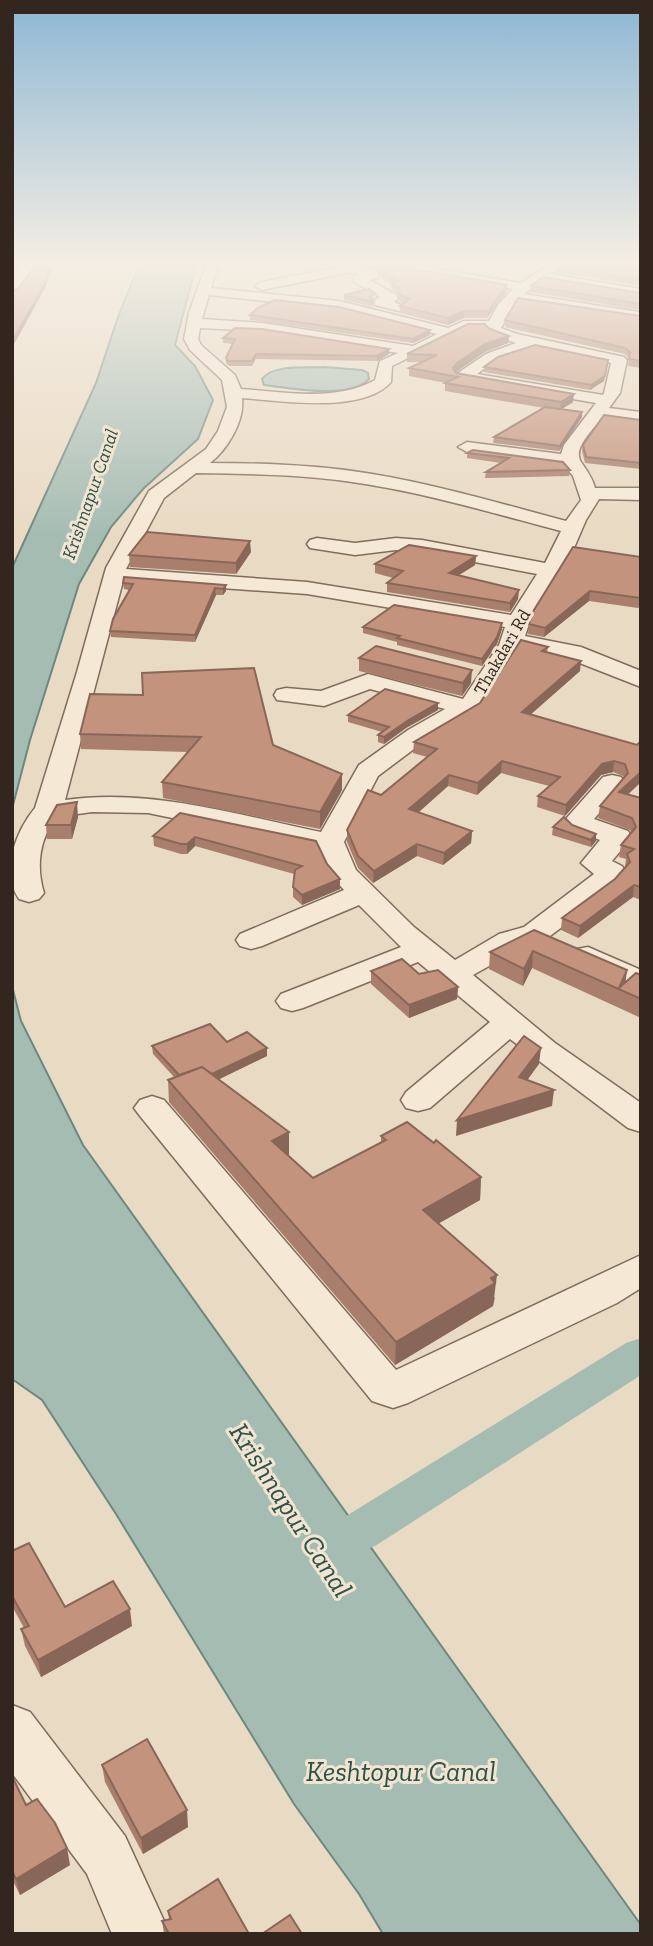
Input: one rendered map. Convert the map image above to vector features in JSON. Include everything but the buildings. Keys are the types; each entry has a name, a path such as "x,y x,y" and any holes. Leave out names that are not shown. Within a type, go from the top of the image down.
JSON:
{"street":[{"path":"29,892 26,875 33,829 48,810 89,671 114,573 156,495 194,468 220,443 235,407 229,378 205,356"},
{"path":"358,358 388,361 401,356"},
{"path":"494,356 463,376 611,383"},
{"path":"559,356 611,383 641,417"},
{"path":"234,393 352,396 383,382 383,372 388,361"},
{"path":"488,361 513,365"},
{"path":"611,383 570,449 570,460 582,475 588,492 641,494"},
{"path":"467,447 570,460"},
{"path":"194,468 284,470 368,479 434,492 572,528"},
{"name":"Thakdari Rd","path":"330,842 368,771 417,734 468,708 564,548 572,528 590,500 588,492"},
{"path":"317,544 355,548 396,544 422,546 551,570"},
{"path":"114,573 307,588 515,631 641,680"},
{"path":"463,671 489,677"},
{"path":"286,695 324,699 368,681 468,708"},
{"path":"453,974 510,941 535,933 601,884 612,872 595,863 618,837 578,821 612,783"},
{"path":"48,810 92,804 148,804 330,842 343,873 423,949 544,1050 641,1120"},
{"path":"251,940 363,893"},
{"path":"535,933 641,982"},
{"path":"292,1001 423,949"},
{"path":"418,1100 510,1022"},
{"path":"152,1108 387,1389 393,1391 603,1292 641,1269"},
{"path":"12,1730 106,1855 141,1934"}],"water":[{"name":"Krishnapur Canal","path":"105,356 185,356 195,366 213,400 198,439 143,489 111,527 79,584 30,740 12,809 12,568 96,383"},
{"path":"324,367 362,370 368,373 369,379 349,389 319,391 264,385 262,379 267,374 282,369"},
{"name":"Keshtopur Canal","path":"12,986 21,1021 83,1145 641,1925 641,1934 383,1934 359,1894 294,1804 116,1514 42,1400 12,1379"}],"waterway":[{"path":"359,1532 641,1354"}]}
